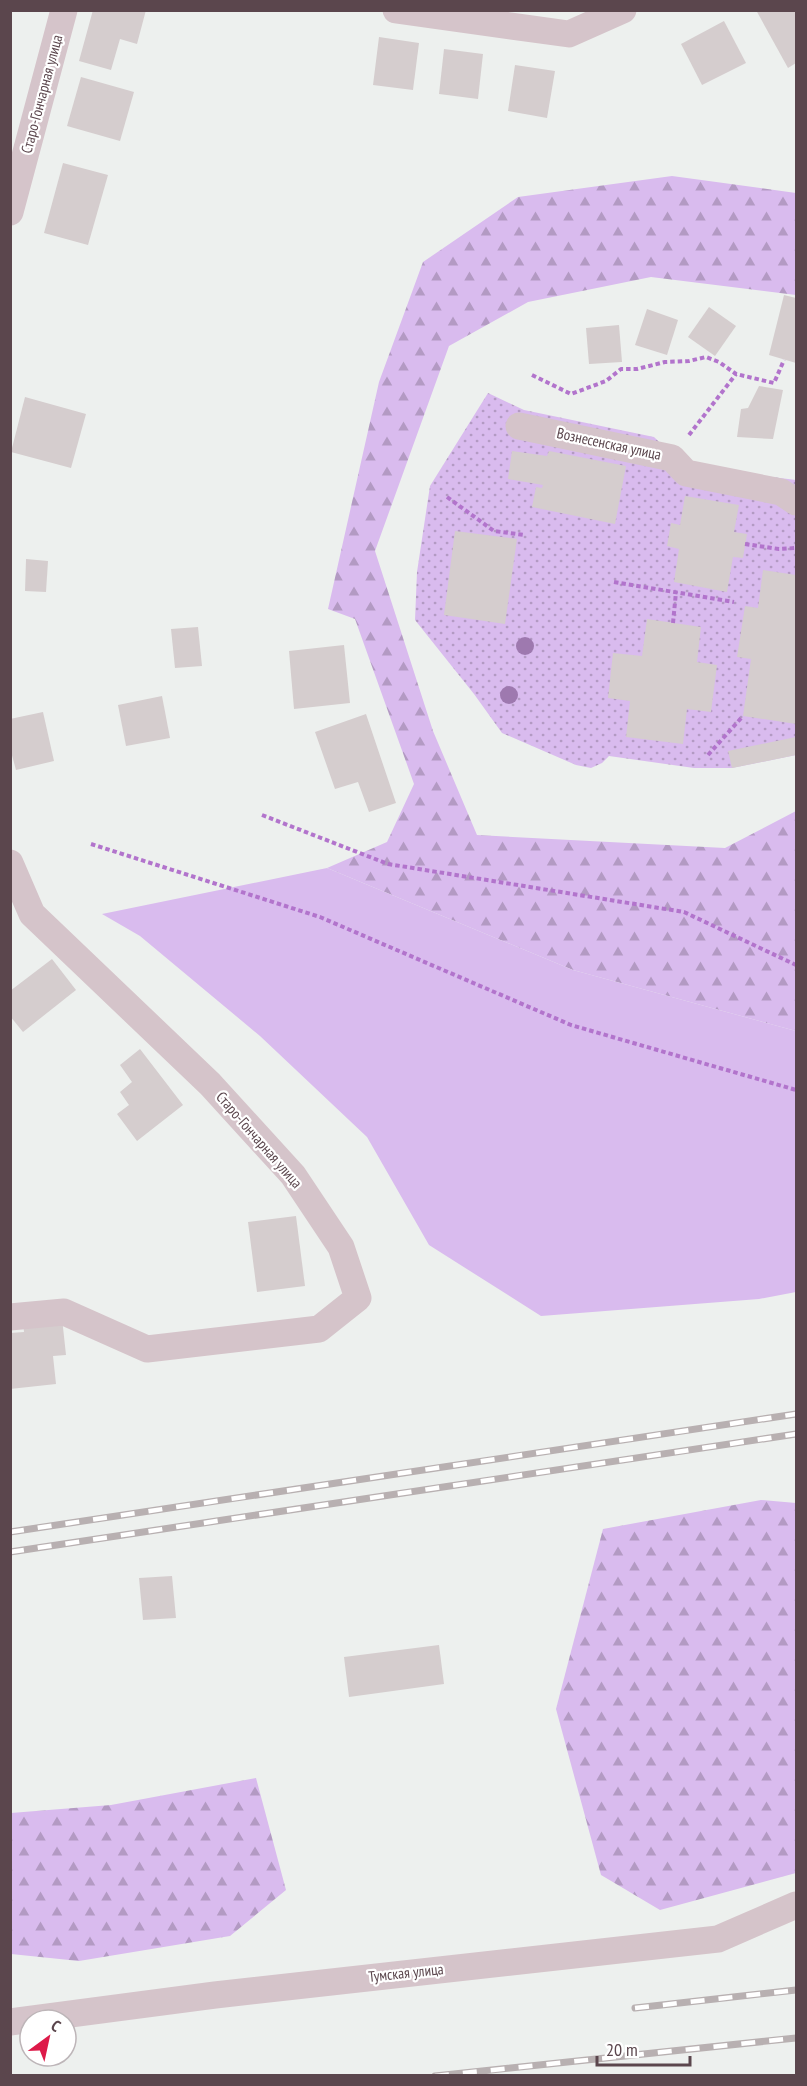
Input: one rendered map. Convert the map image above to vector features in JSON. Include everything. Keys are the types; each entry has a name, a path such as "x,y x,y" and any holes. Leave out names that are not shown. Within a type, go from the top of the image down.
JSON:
{"street":[{"name":"Старо-Гончарная улица","path":"10,212 64,10"},
{"path":"396,10 569,34 623,10"},
{"name":"Вознесенская улица","path":"519,426 672,458 686,473 781,492 796,502"},
{"name":"Старо-Гончарная улица","path":"10,863 33,914 210,1084 293,1175 341,1247 358,1298 319,1329 147,1349 64,1312 10,1317"},
{"name":"Тумская улица","path":"10,2022 214,1995 718,1939 796,1905"}],"path":[{"path":"532,375 572,394 606,381 621,369 637,369 665,362 689,361 706,357 719,362 736,374 774,383 784,360"},
{"path":"672,458 736,374"},
{"path":"447,497 494,531 524,535"},
{"path":"745,544 779,549 796,548"},
{"path":"614,582 734,602"},
{"path":"673,623 676,592"},
{"path":"708,755 742,716"},
{"path":"262,815 388,864 684,912 796,965"},
{"path":"91,844 320,917 571,1025 796,1090"}],"green space":[{"path":"672,176 796,193 796,295 651,277 528,302 449,346 375,551 433,731 477,835 725,848 796,811 796,1031 573,970 327,868 387,842 414,784 355,619 328,609 379,382 423,262 518,197"},
{"path":"488,393 524,410 654,437 684,466 796,480 796,755 732,768 694,768 609,756 602,763 591,768 576,765 502,733 415,620 417,572 430,486"},
{"path":"327,868 573,970 796,1031 796,1292 759,1299 541,1316 429,1245 367,1137 260,1036 140,936 102,914"},
{"path":"761,1500 796,1503 796,1873 660,1910 601,1875 556,1709 603,1529"},
{"path":"256,1778 286,1890 230,1936 79,1961 11,1954 11,1813 111,1805"}],"building":[{"path":"93,10 146,10 137,44 120,39 111,70 79,61"},
{"path":"756,10 796,10 796,63 788,68"},
{"path":"724,21 746,63 702,85 681,44"},
{"path":"379,37 419,43 413,90 373,85"},
{"path":"444,49 483,54 478,99 439,94"},
{"path":"515,65 555,71 547,118 508,111"},
{"path":"81,77 134,92 120,141 67,126"},
{"path":"63,163 108,175 88,245 44,233"},
{"path":"784,295 796,298 796,363 769,355"},
{"path":"709,307 736,326 715,356 688,337"},
{"path":"647,309 678,320 667,355 635,345"},
{"path":"619,325 622,362 589,364 586,328"},
{"path":"759,386 783,390 773,439 737,437 741,409 748,408"},
{"path":"25,397 86,414 71,468 11,452"},
{"path":"512,451 547,456 549,451 626,466 615,524 532,507 536,487 542,488 543,485 508,479"},
{"path":"685,496 739,505 734,532 747,534 743,558 733,557 727,592 674,582 679,549 667,546 671,523 680,525"},
{"path":"455,531 517,539 505,624 444,615"},
{"path":"26,559 48,561 46,592 25,591"},
{"path":"763,570 796,575 796,724 743,716 751,659 737,657 745,606 758,608"},
{"path":"647,619 701,627 697,662 717,665 711,712 687,709 683,744 626,737 630,701 608,698 613,653 642,656"},
{"path":"198,627 202,666 175,668 171,629"},
{"path":"344,645 350,703 294,709 289,651"},
{"path":"162,696 170,738 126,746 118,705"},
{"path":"43,712 54,761 16,770 10,748 10,719"},
{"path":"366,714 396,803 369,812 358,782 335,789 315,732"},
{"path":"796,737 796,755 732,768 728,751"},
{"path":"52,959 76,990 23,1032 10,1016 10,991"},
{"path":"140,1049 183,1105 137,1141 117,1114 129,1105 120,1092 132,1082 120,1065"},
{"path":"296,1216 305,1286 257,1292 248,1222"},
{"path":"62,1318 66,1355 53,1356 56,1384 10,1389 10,1333 24,1332 23,1322"},
{"path":"172,1576 176,1618 143,1620 139,1578"},
{"path":"439,1645 444,1684 349,1697 344,1657"}],"railway":[{"path":"10,1532 796,1414"},
{"path":"10,1552 796,1434"},
{"path":"635,2008 796,1990"},
{"path":"435,2076 796,2038"}]}
